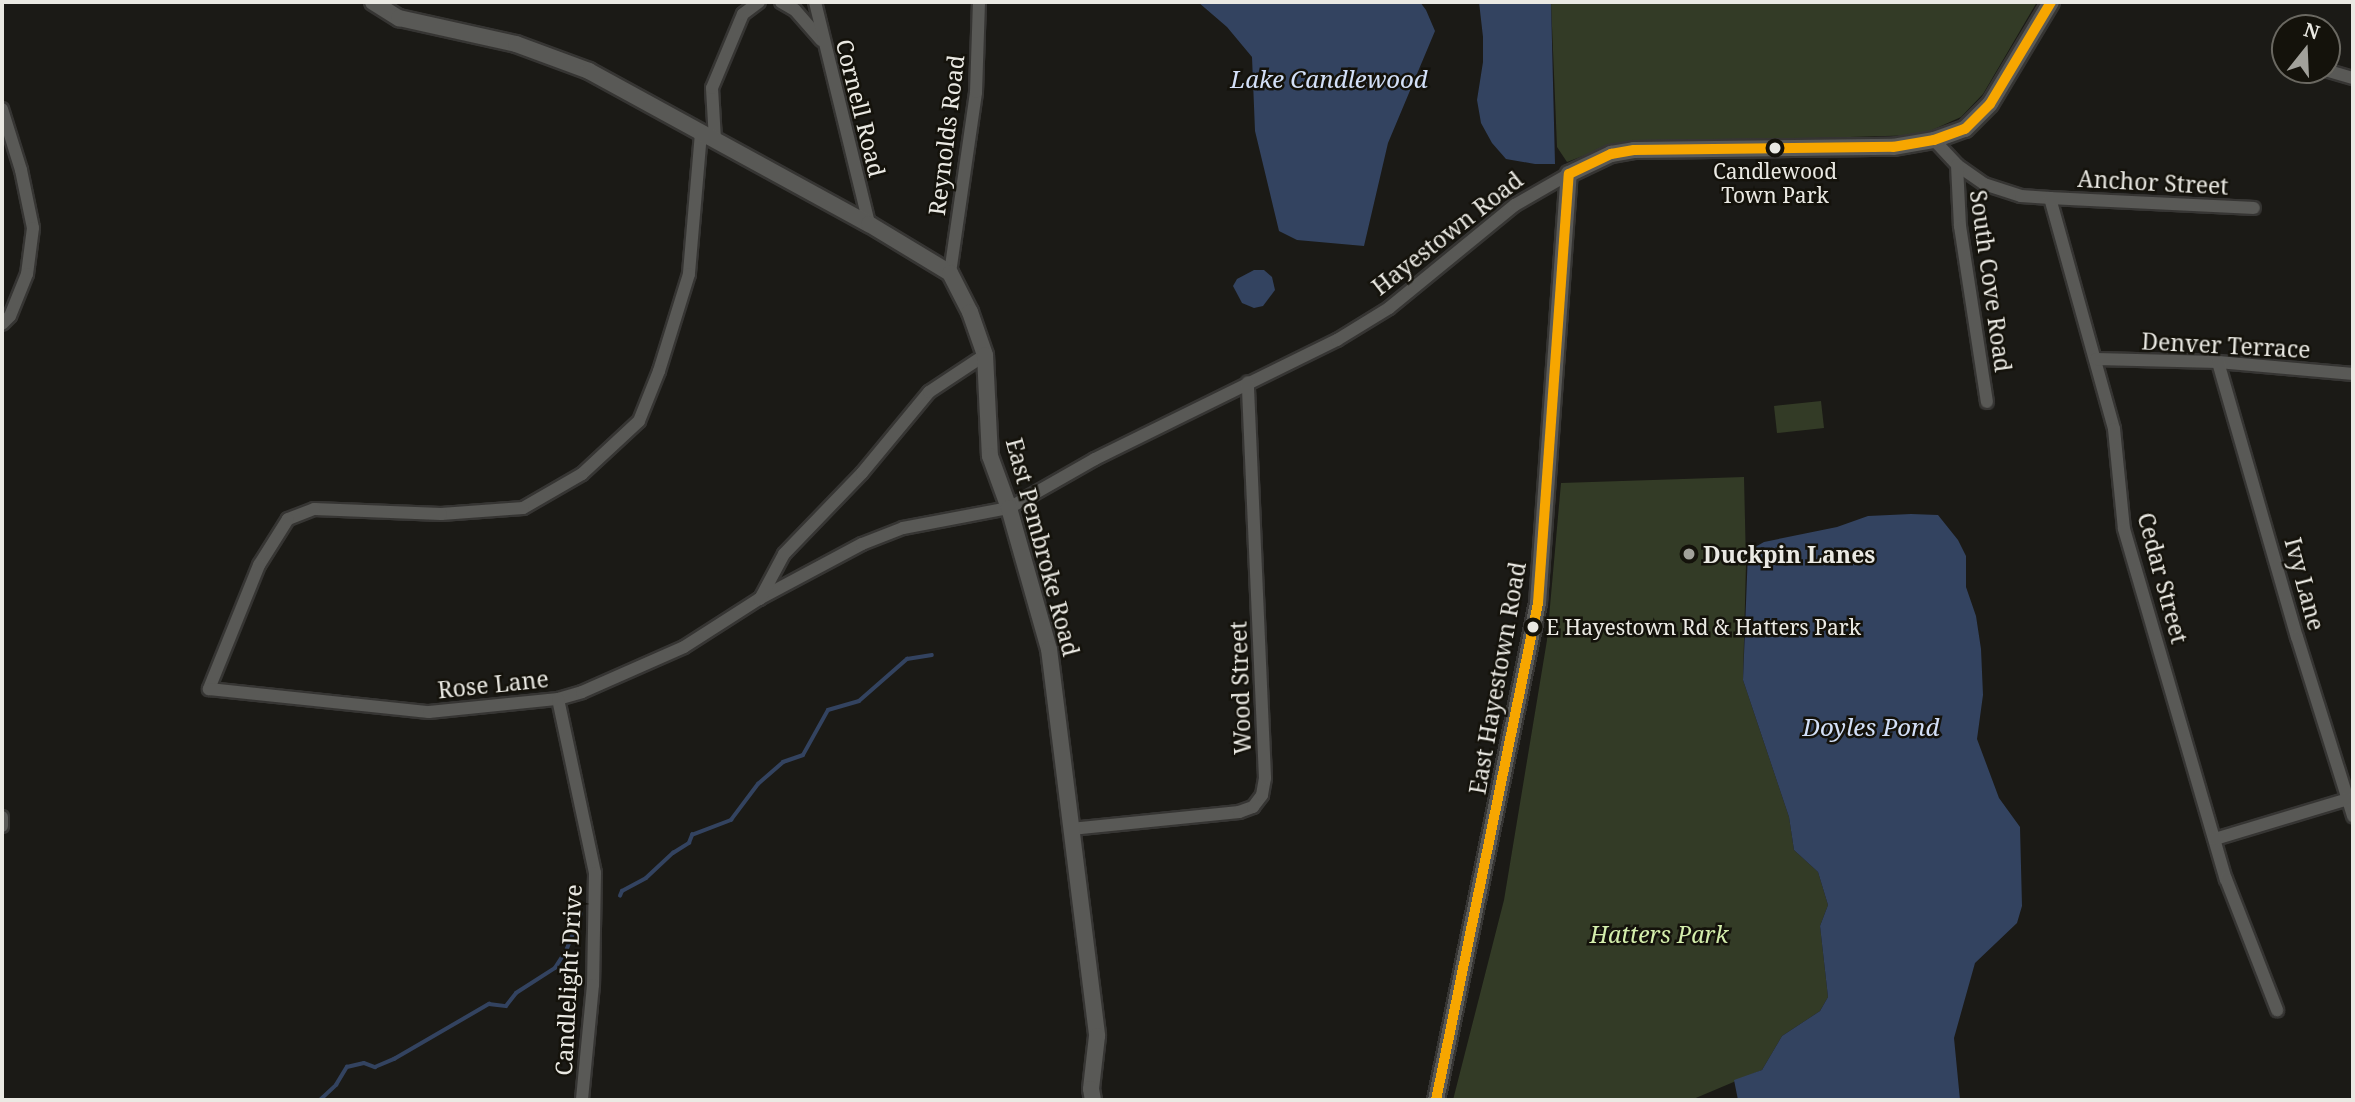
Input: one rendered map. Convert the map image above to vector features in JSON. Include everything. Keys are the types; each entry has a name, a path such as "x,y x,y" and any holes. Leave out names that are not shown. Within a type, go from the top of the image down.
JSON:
{"street":[{"path":"373,2 399,19 516,44 589,71 869,224 950,273"},
{"path":"708,136 712,88 743,14 759,2"},
{"path":"781,2 795,10 822,41"},
{"name":"Cornell Road","path":"815,2 822,41 869,224"},
{"name":"Reynolds Road","path":"950,273 976,92 979,2"},
{"name":"Hayestown Road","path":"1009,508 1095,458 1337,341 1389,308 1515,205 1611,154 1634,150 1867,148 1934,140 1965,129 1990,104 2050,2"},
{"path":"2,109 21,170 33,228 27,274 10,316 2,324"},
{"name":"Rose Lane","path":"708,136 689,274 659,371 639,421 582,474 523,508 442,514 314,509 288,519 259,565 209,689 429,712 558,699 684,647 760,599 862,544 903,528 1009,508"},
{"path":"1934,140 1957,165 1984,184 2021,196 2050,198"},
{"name":"South Cove Road","path":"1957,165 1960,226 1987,402"},
{"name":"East Hayestown Road","path":"1436,1100 1538,603 1569,174"},
{"name":"Anchor Street","path":"2050,198 2254,208"},
{"name":"Cedar Street","path":"2050,198 2114,429 2124,528 2226,879 2277,1010"},
{"name":"East Pembroke Road","path":"950,273 970,312 985,355 990,456 1009,508 1049,649 1097,1036 1091,1089 1093,1100"},
{"name":"Rose Lane","path":"760,599 784,554 862,472 929,392 985,355"},
{"name":"Denver Terrace","path":"2096,359 2218,362 2353,374"},
{"name":"Ivy Lane","path":"2218,362 2297,637 2353,816"},
{"name":"Wood Street","path":"1071,829 1239,812 1253,807 1262,794 1265,778 1248,382"},
{"name":"Candlelight Drive","path":"558,699 595,873 593,985 582,1100"},
{"path":"2215,839 2348,799"},
{"path":"2,817 2,826"}],"green space":[{"name":"Candlewood Town Park","path":"1551,2 2037,2 1983,94 1961,117 1921,135 1666,142 1604,148 1567,162 1557,147"},
{"path":"1821,401 1824,428 1777,433 1774,406"},
{"name":"Hatters Park","path":"1744,477 1746,564 1743,680 1789,817 1794,850 1818,872 1828,905 1820,926 1828,997 1820,1011 1782,1036 1762,1070 1691,1100 1453,1100 1504,900 1547,640 1561,483"}],"water":[{"name":"Lake Candlewood","path":"1198,2 1420,2 1426,10 1435,31 1388,143 1364,246 1297,240 1279,231 1255,131 1252,57 1227,27"},
{"name":"Lake Candlewood","path":"1479,2 1551,2 1555,164 1506,159 1492,143 1481,123 1477,100 1483,62"},
{"path":"1254,270 1264,270 1272,277 1275,290 1263,306 1254,308 1242,303 1233,286 1237,279"},
{"name":"Doyles Pond","path":"1938,515 1958,540 1966,556 1966,587 1976,616 1981,649 1983,695 1977,739 1999,798 2020,827 2022,906 2017,923 1975,963 1954,1038 1960,1100 1738,1100 1734,1080 1762,1070 1782,1036 1820,1011 1828,997 1820,926 1828,905 1818,872 1794,850 1789,817 1743,680 1748,551 1764,542 1837,527 1868,516"}],"waterway":[{"path":"620,896 622,891 646,878 673,853 689,843 692,835 731,820 758,784 783,762 803,755 828,710 859,701 907,659 932,655"},
{"path":"320,1100 336,1085 347,1067 364,1063 375,1067 394,1059 489,1004 506,1006 516,993 555,968 566,951 581,914"}],"transit line":[{"path":"1569,174 1611,154 1634,150 1893,147 1934,140 1965,129 1990,104 2051,2"},
{"path":"1436,1100 1538,603 1569,174"}],"place":[{"name":"Candlewood Town Park","path":"1775,148"},
{"name":"Duckpin Lanes","path":"1689,554"},
{"name":"E Hayestown Rd & Hatters Park","path":"1533,627"}]}
